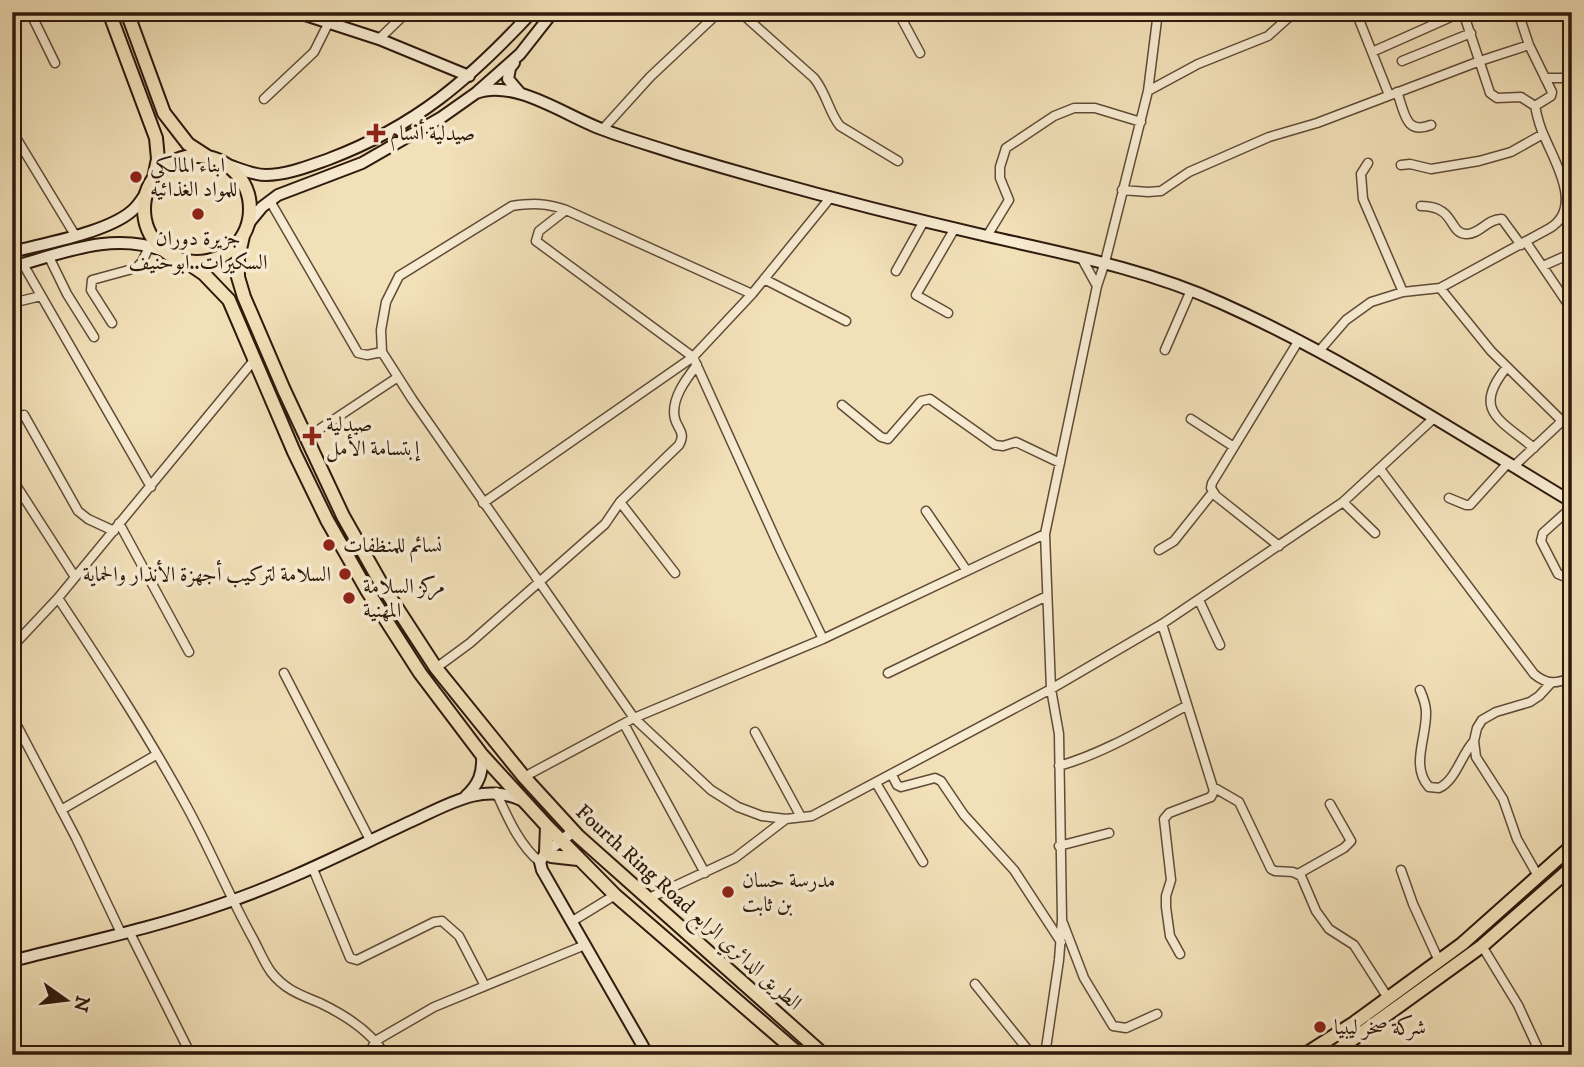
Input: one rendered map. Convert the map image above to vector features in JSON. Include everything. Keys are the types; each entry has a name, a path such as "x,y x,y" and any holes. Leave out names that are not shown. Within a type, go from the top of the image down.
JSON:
{"main road":[{"path":"110,12 156,138 158,159 145,203 148,229 164,251 185,261 211,280 229,300 294,453 327,520 368,592 420,673 482,755 521,800 579,859 615,895 795,1051"},
{"path":"127,12 164,113 175,130 188,144 234,171 247,190 250,201 245,230 235,247 212,261 185,261"},
{"path":"151,185 172,163 184,158 208,157"},
{"name":"Fourth Ring Road الطريق الدائري الرابع","path":"245,230 238,268 244,297 306,438 344,516 376,573 436,668 524,777 576,834 824,1055"},
{"path":"547,826 545,857 579,859"},
{"path":"1304,1055 1462,944 1572,846"},
{"path":"1331,1055 1482,946 1572,867"}],"street":[{"path":"30,12 55,63"},
{"path":"296,12 379,39 469,76"},
{"path":"379,39 407,12"},
{"path":"225,164 265,175 295,170 358,148 393,131 454,89 492,55 532,12"},
{"path":"553,12 510,68 508,79 514,89 523,94 603,130 830,198 1105,262 1191,290 1320,350 1572,504 1543,533 1541,541 1558,575 1572,572"},
{"path":"603,130 650,77 719,12"},
{"path":"740,12 814,78 824,90 835,120 840,126 898,161"},
{"path":"898,12 920,53"},
{"path":"1045,1055 1062,920 1059,734 1051,689 1045,534 1097,286 1148,91 1158,12"},
{"path":"1148,91 1198,64 1268,36 1288,18 1300,12"},
{"path":"1356,12 1372,52 1413,128 1419,130 1431,125"},
{"path":"1320,350 1330,335 1371,302 1403,292 1440,288 1559,223 1564,212 1564,183 1543,134 1535,106 1521,97 1492,96 1463,12 1372,52"},
{"path":"1518,12 1529,45 1552,94 1535,106"},
{"path":"264,99 314,52 329,22"},
{"path":"1402,61 1471,33"},
{"path":"1122,190 1161,191 1189,172 1269,136 1317,123 1529,45"},
{"path":"245,230 278,195 362,163 442,117 476,93 520,54"},
{"path":"1545,78 1572,78"},
{"path":"476,93 495,88 523,94"},
{"path":"987,236 1009,200 1000,178 1000,167 1006,148 1054,116 1074,108 1095,108 1141,122"},
{"path":"12,131 75,235"},
{"path":"1401,165 1410,164 1431,169 1479,161 1511,152 1543,134"},
{"path":"1368,163 1361,174 1363,199 1403,292"},
{"path":"12,251 103,227 122,218 136,208 151,185"},
{"path":"436,668 470,643 605,524 620,502 679,445 682,431 675,421 674,410 695,361 830,198"},
{"path":"270,201 358,353 367,355 382,352"},
{"path":"752,294 566,210 549,204 530,203 512,206 399,276 386,302 381,330 382,352 398,377 634,718 711,790 738,807 762,816 786,819 812,816 1051,689 1162,624 1343,502 1434,418"},
{"path":"1421,206 1438,207 1457,229 1465,234 1495,219 1502,219 1543,266 1572,310"},
{"path":"566,210 539,232 536,237 538,245 695,361 823,639"},
{"path":"895,271 924,221"},
{"path":"948,313 916,295 955,228"},
{"path":"150,487 41,296 18,265 106,242 135,242 164,251"},
{"path":"112,323 91,290 92,279 136,268 150,246"},
{"path":"1543,266 1572,253"},
{"path":"49,257 67,294 94,337"},
{"path":"1082,257 1097,286"},
{"path":"764,279 846,321"},
{"path":"1440,288 1485,344 1560,419 1559,424 1534,448 1510,465 1470,505 1449,498"},
{"path":"1165,350 1191,290"},
{"path":"12,303 41,296"},
{"path":"1279,547 1213,492 1212,483 1299,340"},
{"path":"12,647 58,598 255,359"},
{"path":"483,503 695,361"},
{"path":"1507,367 1492,387 1490,401 1499,420 1534,448"},
{"path":"306,438 398,377"},
{"path":"842,405 881,437 888,439 921,401 930,399 995,445 1003,446 1016,442 1060,463"},
{"path":"23,415 78,511 88,520 117,527 189,652"},
{"path":"1191,419 1234,447"},
{"path":"1380,469 1456,567 1525,665 1539,679 1550,683 1572,677"},
{"path":"12,479 75,577"},
{"path":"1159,550 1174,541 1213,492"},
{"path":"620,502 675,573"},
{"path":"1343,502 1375,533"},
{"path":"926,510 967,571"},
{"path":"524,777 634,718 823,639 1045,534"},
{"path":"888,673 1047,596"},
{"path":"58,598 106,671 187,808 232,901 271,972 296,994 342,1014 377,1040 385,1055"},
{"path":"1199,600 1220,645"},
{"path":"1162,624 1214,793 1211,797 1169,813 1164,819 1171,880 1166,906 1170,936 1180,954"},
{"path":"284,673 370,840"},
{"path":"1420,690 1426,715 1419,764 1423,780 1429,787 1439,788 1450,780 1461,756 1474,741 1480,724 1489,716 1530,702 1550,683"},
{"path":"1059,766 1104,749 1186,706"},
{"path":"12,716 16,732 61,810 191,1055"},
{"path":"624,724 705,873"},
{"path":"755,732 801,817"},
{"path":"1474,741 1476,757 1503,799 1517,839 1538,876"},
{"path":"61,810 156,754"},
{"path":"464,797 481,778 482,755"},
{"path":"892,775 901,787 935,778 941,781 964,815 1014,870 1061,942"},
{"path":"876,783 923,863"},
{"path":"1213,787 1239,802 1271,869 1298,874 1344,848 1351,841 1330,804"},
{"path":"496,792 517,834 532,855 545,857"},
{"path":"12,961 232,901 313,869 464,797 496,792 521,800"},
{"path":"647,899 735,858 786,819"},
{"path":"1059,846 1109,833"},
{"path":"576,834 545,857 542,870 648,1055"},
{"path":"313,869 350,958 357,960 434,922 442,922 459,936 485,986"},
{"path":"1401,870 1439,961"},
{"path":"1298,874 1316,911 1329,929 1354,945 1388,998"},
{"path":"571,922 615,895"},
{"path":"1062,920 1084,978 1113,1026 1126,1028 1157,1014"},
{"path":"367,1055 377,1040 434,1007 585,945"},
{"path":"1482,946 1518,1005 1541,1055"},
{"path":"975,984 1032,1055"},
{"path":"776,1055 795,1051"}],"place":[{"name":"صيدلية أنسام","path":"376,133"},
{"name":"ابناء المالكي للمواد الغذائيه","path":"136,177"},
{"name":"جزيرة دوران السكيرات..ابوحنيف","path":"198,214"},
{"name":"صيدلية إبتسامة الأمل","path":"312,436"},
{"name":"نسائم للمنظفات","path":"329,545"},
{"name":"السلامة لتركيب أجهزة الأنذار والحماية","path":"345,574"},
{"name":"مركز السلامة المهنية","path":"349,598"},
{"name":"مدرسة حسان بن ثابت","path":"728,892"},
{"name":"شركة صخر ليبيا","path":"1320,1027"}]}
